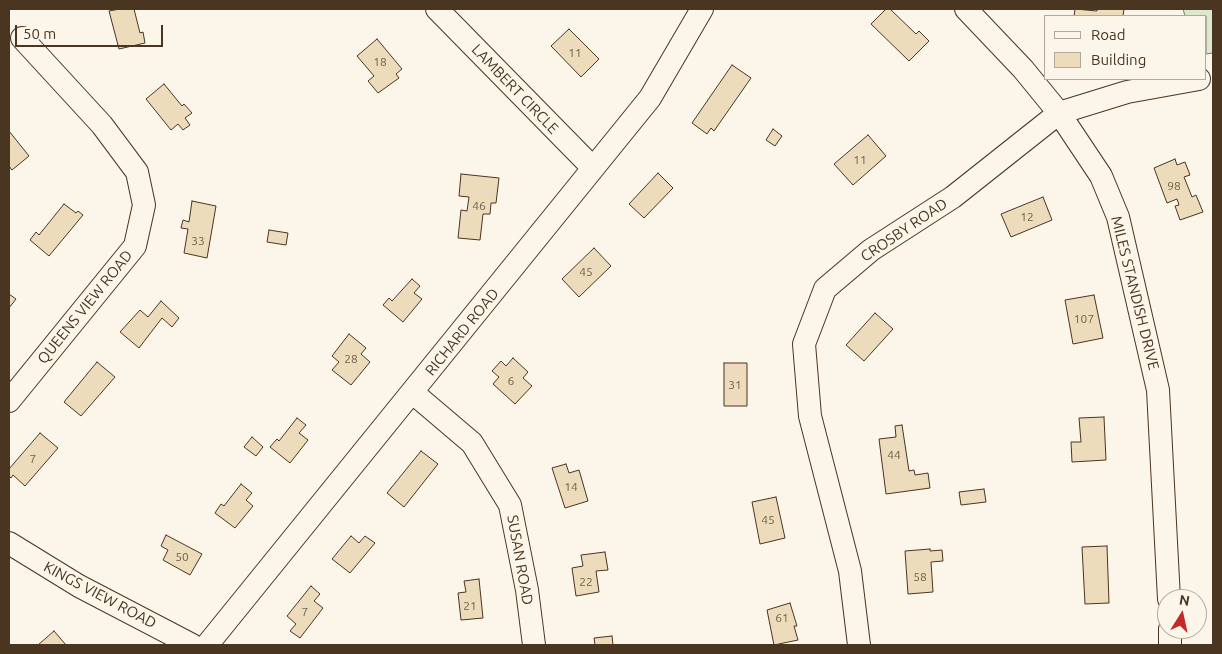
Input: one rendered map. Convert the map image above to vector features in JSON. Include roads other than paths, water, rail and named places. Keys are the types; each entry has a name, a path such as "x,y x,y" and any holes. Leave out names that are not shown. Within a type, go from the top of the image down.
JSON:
{"street":[{"name":"LAMBERT CIRCLE","path":"437,9 593,168"},
{"name":"RICHARD ROAD","path":"207,645 650,98 702,9"},
{"name":"MILES STANDISH DRIVE","path":"966,9 1023,69 1059,113 1101,176 1118,217 1158,390 1162,435 1169,589"},
{"name":"QUEENS VIEW ROAD","path":"9,401 135,246 144,205 137,172 102,125 22,38"},
{"path":"1059,113 1127,92 1193,80"},
{"name":"CROSBY ROAD","path":"859,645 850,572 810,416 804,344 825,289 871,250 954,197 1059,113"},
{"name":"SUSAN ROAD","path":"412,392 472,442 510,506 527,590 534,645"},
{"name":"KINGS VIEW ROAD","path":"9,543 79,586 192,645"}]}
